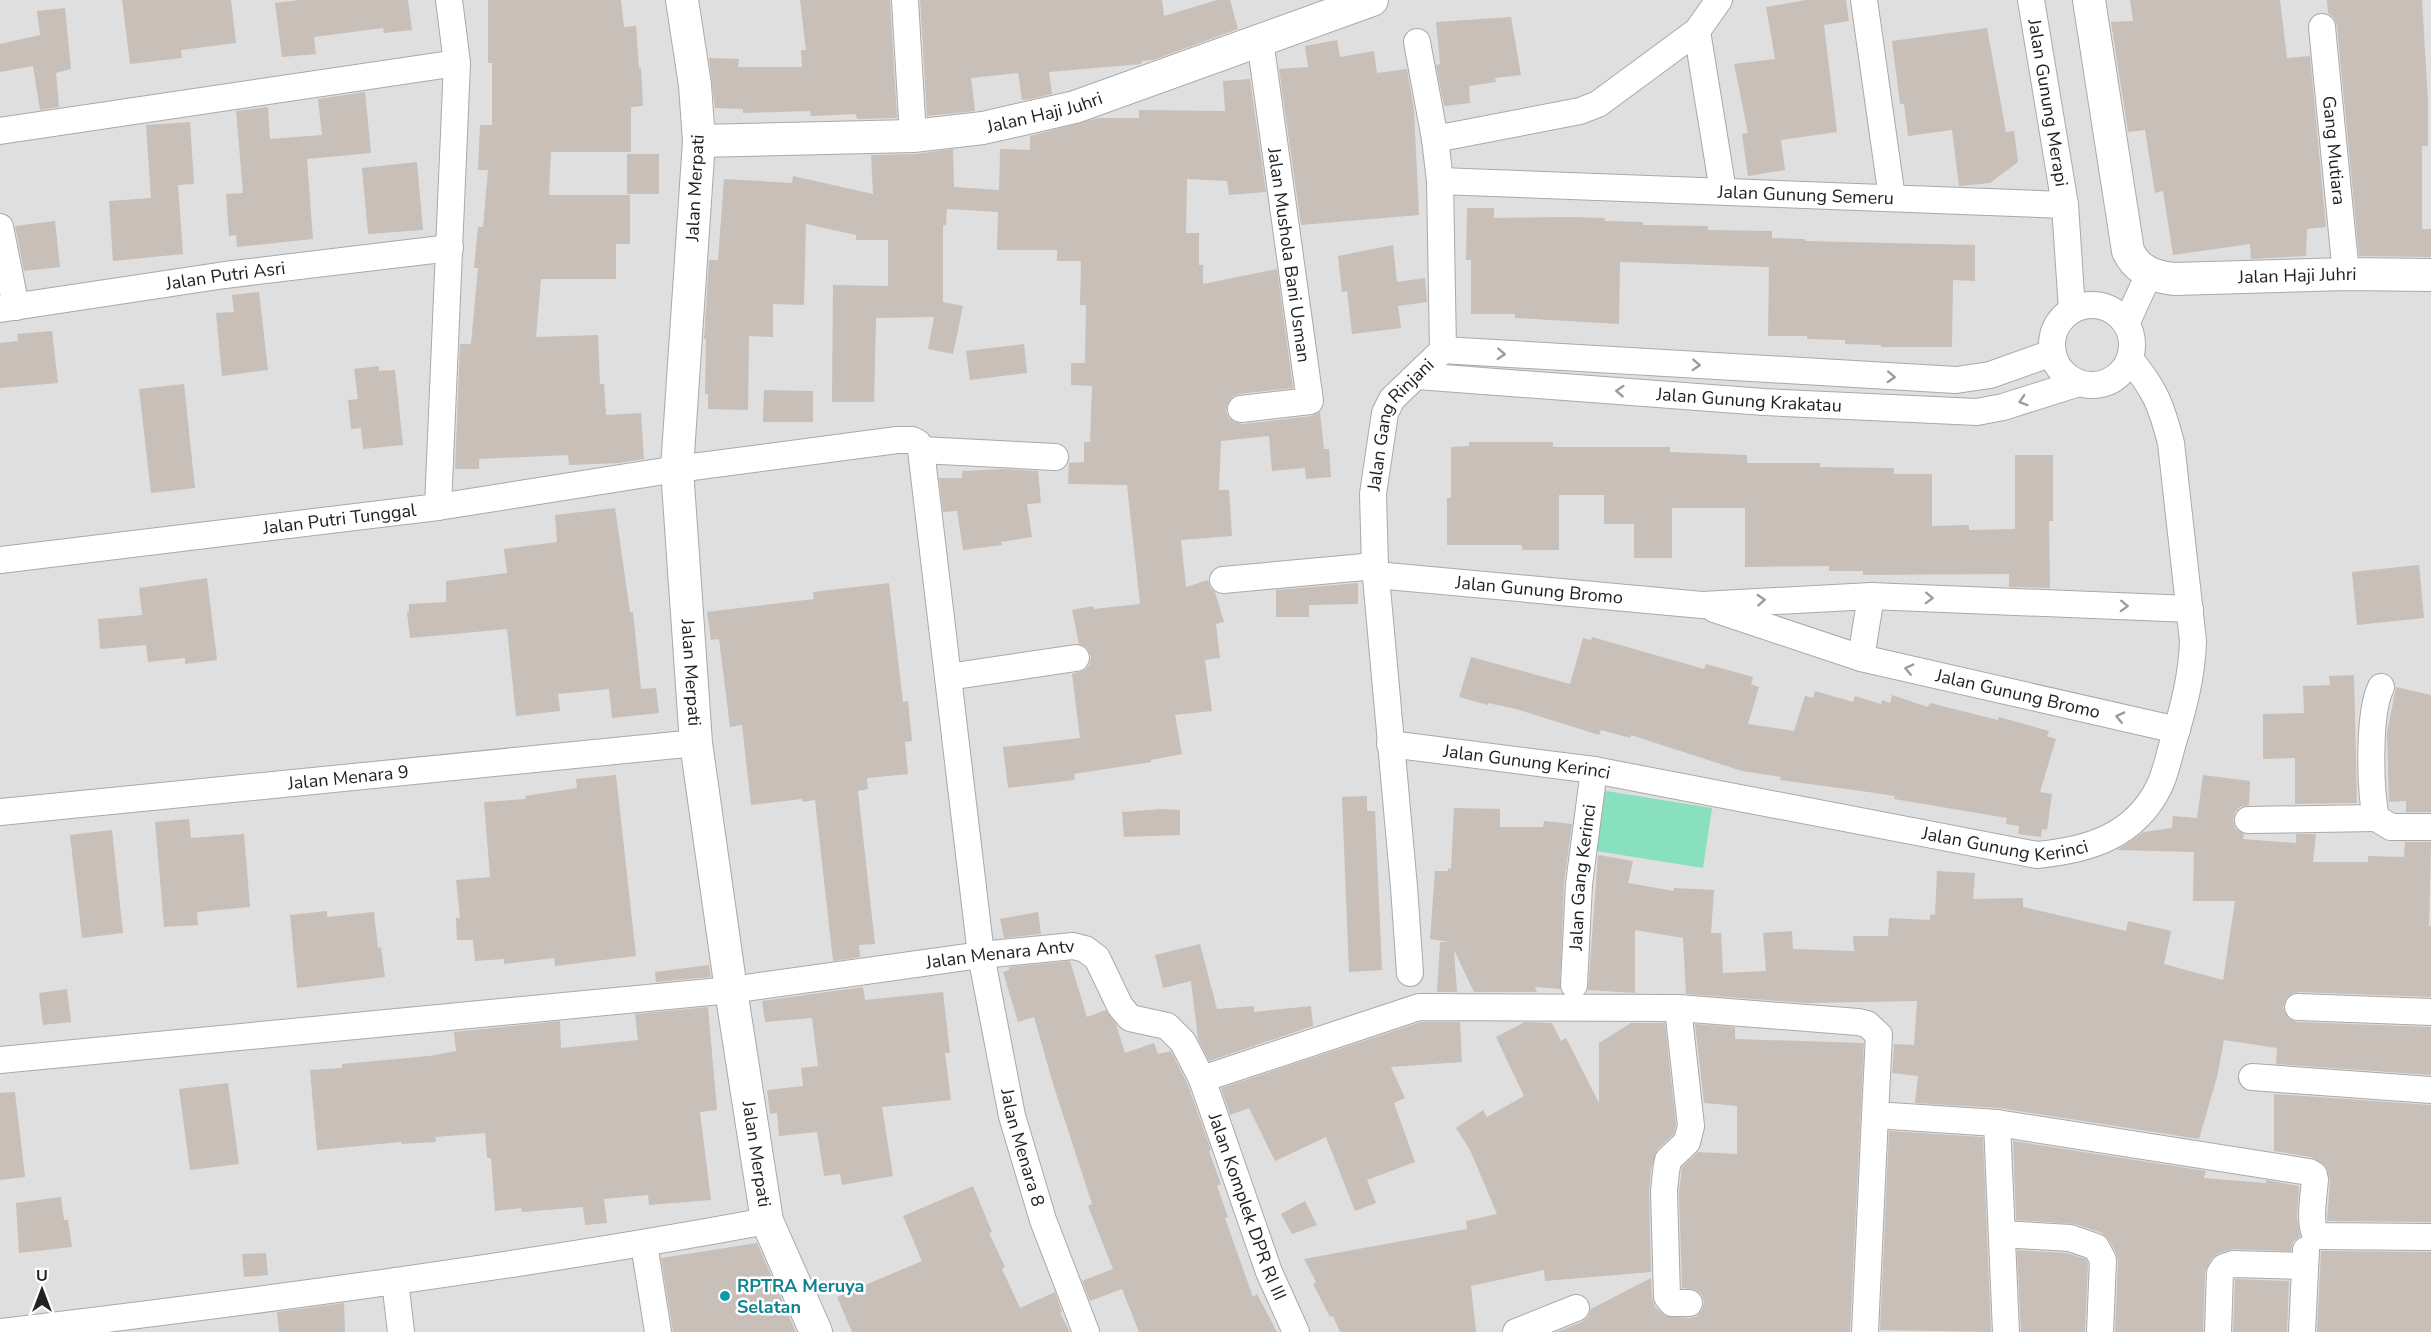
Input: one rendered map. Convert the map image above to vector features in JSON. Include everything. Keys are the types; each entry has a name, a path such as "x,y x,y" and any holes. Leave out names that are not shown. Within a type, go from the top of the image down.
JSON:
{"street":[{"path":"438,507 457,63 449,0"},
{"name":"Jalan Merpati","path":"682,0 695,85 699,141 677,470 696,743 767,1221 816,1332"},
{"path":"905,0 913,136"},
{"name":"Jalan Haji Juhri","path":"699,141 913,136 983,128 1075,107 1372,0"},
{"path":"1434,139 1590,108 1697,31 1719,0"},
{"path":"1864,0 1892,198"},
{"name":"Jalan Gunung Merapi","path":"2031,0 2065,205"},
{"path":"2089,0 2128,251 2139,267 2156,276 2126,324"},
{"name":"Gang Mutiara","path":"2322,27 2346,274"},
{"path":"1697,31 1723,191"},
{"name":"Jalan Mushola Bani Usman","path":"1241,409 1310,401 1260,40"},
{"name":"Jalan Gang Rinjani","path":"1410,973 1376,571 1373,494 1385,413 1392,399 1443,350 1440,181 1417,42"},
{"path":"0,131 457,63"},
{"name":"Jalan Gunung Semeru","path":"1440,181 2065,205"},
{"path":"2065,205 2072,310"},
{"path":"0,227 8,308"},
{"name":"Jalan Putri Asri","path":"8,308 225,275 450,248"},
{"name":"Jalan Haji Juhri","path":"2156,276 2431,275"},
{"path":"2096,305 2108,308 2126,324 2133,347 2130,359 2126,368 2109,382 2100,385 2079,383 2066,376 2057,366 2052,353 2052,340 2062,318 2072,310 2096,305"},
{"name":"Jalan Gunung Krakatau","path":"1443,350 1956,380 1990,375 2052,353"},
{"name":"Jalan Gunung Kerinci","path":"1390,744 1594,770 2037,855 2090,847 2114,836 2138,817 2159,787 2192,672 2193,641 2190,609 2168,433 2163,412 2152,387 2130,359"},
{"path":"1764,370 1764,402"},
{"name":"Jalan Gunung Krakatau","path":"1417,376 1764,402 1977,412 2003,407 2079,383"},
{"name":"Jalan Putri Tunggal","path":"0,560 438,507 677,470 897,440 912,440 918,443 921,450 1055,457"},
{"name":"Jalan Menara 8","path":"921,450 981,955 1012,1116 1043,1220 1086,1332"},
{"name":"Jalan Gunung Bromo","path":"1223,580 1376,571 1702,605 1871,596 2190,609"},
{"path":"1861,658 1871,596"},
{"name":"Jalan Gunung Bromo","path":"1702,605 1861,658 2177,730"},
{"path":"948,677 1076,658"},
{"path":"2376,818 2373,800 2374,710 2381,687"},
{"name":"Jalan Menara 9","path":"0,812 696,743"},
{"name":"Jalan Gang Kerinci","path":"1574,985 1579,884 1594,770"},
{"path":"2248,820 2376,818 2391,827 2431,827"},
{"name":"Jalan Menara Antv","path":"0,1060 731,990 981,955 1073,946 1085,949 1096,958 1120,1006 1131,1018 1167,1026 1183,1042 1202,1079"},
{"path":"1202,1079 1419,1007 1678,1008 1867,1024 1879,1035 1880,1045 1865,1332"},
{"path":"2298,1007 2431,1012"},
{"path":"1678,1008 1691,1126 1687,1142 1668,1160 1666,1172 1664,1191 1667,1297 1672,1303 1689,1303"},
{"path":"2252,1077 2431,1090"},
{"name":"Jalan Komplek DPR RI III","path":"1202,1079 1269,1272 1296,1332"},
{"path":"1875,1115 1997,1124 2312,1173 2315,1180 2312,1225 2317,1236"},
{"path":"1997,1124 2006,1332"},
{"path":"1,1332 145,1323 395,1281 644,1244 767,1221"},
{"path":"2002,1234 2070,1238 2096,1246 2103,1260 2100,1332"},
{"path":"2302,1332 2308,1245 2317,1236 2431,1237"},
{"path":"644,1244 658,1332"},
{"path":"2218,1332 2220,1274 2224,1266 2233,1264 2305,1266"},
{"path":"395,1281 401,1332"},
{"path":"1516,1332 1576,1308"}],"shaded area":[{"path":"0,0 2431,0 2431,1332 0,1332"}],"green space":[{"path":"1600,790 1712,808 1703,868 1590,850"}],"building":[{"path":"122,0 231,0 236,43 181,50 182,58 130,64"},
{"path":"300,0 408,0 412,30 384,33 383,28 314,37 316,54 282,57 275,3"},
{"path":"488,0 621,0 624,27 636,26 643,106 631,107 631,152 551,152 549,195 630,195 630,244 616,244 616,279 541,279 536,337 598,335 600,384 604,384 606,415 641,413 644,459 619,463 569,465 568,455 479,459 479,469 455,469 460,344 471,344 478,268 474,268 478,227 483,227 488,170 478,170 480,125 492,125 492,63 488,63"},
{"path":"800,0 890,0 897,118 857,119 856,114 811,116 810,111 743,113 743,109 715,108 709,58 739,59 738,67 802,67 801,50 806,50"},
{"path":"920,0 1162,0 1164,16 1217,0 1230,0 1238,29 1153,60 1142,61 1141,64 1049,72 1052,94 1031,99 1022,100 1018,73 971,78 975,111 927,116"},
{"path":"1806,0 1846,0 1849,21 1824,25 1837,132 1781,140 1785,170 1748,176 1742,134 1748,133 1734,64 1775,59 1766,7"},
{"path":"2130,0 2280,0 2287,58 2310,56 2326,227 2307,229 2306,256 2251,259 2250,244 2173,255 2163,191 2155,193 2145,130 2128,132 2111,22 2133,21"},
{"path":"2327,0 2422,0 2428,100 2428,146 2422,146 2422,229 2431,229 2431,257 2359,256 2337,26 2334,18 2328,13"},
{"path":"65,8 71,69 56,73 59,107 40,110 33,66 0,72 0,44 40,35 37,11"},
{"path":"1511,17 1521,75 1495,78 1496,82 1469,86 1470,103 1444,106 1436,65 1440,64 1436,22"},
{"path":"1987,28 2006,132 2014,131 2018,162 1990,183 1959,186 1952,130 1908,136 1904,104 1900,104 1892,41"},
{"path":"1337,40 1340,57 1374,51 1377,73 1407,69 1414,110 1419,215 1301,225 1279,69 1308,67 1305,46"},
{"path":"1250,79 1266,192 1229,195 1227,181 1187,179 1186,233 1199,233 1199,265 1203,265 1203,284 1277,269 1293,388 1239,394 1232,397 1226,411 1229,418 1243,424 1312,416 1320,412 1324,449 1329,449 1331,477 1306,479 1305,468 1272,471 1269,436 1221,441 1219,490 1229,490 1232,536 1181,540 1186,587 1208,580 1210,588 1215,592 1224,622 1216,624 1220,658 1205,660 1212,711 1175,715 1182,754 1151,760 1151,762 1074,774 1075,780 1008,788 1003,747 1080,738 1072,674 1085,670 1090,664 1091,656 1087,648 1079,644 1072,610 1093,606 1094,609 1140,604 1127,485 1068,484 1069,463 1084,462 1084,442 1090,442 1092,386 1071,385 1071,363 1085,363 1086,305 1080,305 1081,261 1057,261 1057,250 997,250 998,212 947,209 946,225 943,225 943,302 963,306 953,354 928,349 934,317 876,318 874,402 832,402 833,285 888,286 888,240 856,240 856,235 806,224 804,305 773,304 773,337 749,336 748,410 708,409 708,394 705,394 706,339 704,339 709,260 718,260 724,179 792,183 793,176 873,194 871,155 915,154 953,149 954,187 999,190 1000,149 1030,150 1030,136 1098,118 1139,118 1139,110 1225,111 1223,81"},
{"path":"365,92 371,153 307,159 313,239 237,247 236,235 229,236 226,194 243,193 236,111 268,107 270,139 322,135 318,99"},
{"path":"190,122 194,184 178,185 183,254 113,261 109,201 151,198 146,125"},
{"path":"627,154 659,154 659,194 627,194"},
{"path":"417,162 423,230 368,234 362,168"},
{"path":"1467,208 1494,208 1494,218 1605,218 1605,221 1643,222 1643,225 1708,226 1708,230 1772,231 1772,238 1805,239 1805,241 1975,245 1975,281 1953,280 1952,347 1881,347 1881,345 1845,344 1845,340 1807,339 1807,336 1768,336 1769,267 1620,262 1619,324 1515,318 1515,314 1471,314 1471,260 1466,260"},
{"path":"55,221 60,267 24,271 15,226"},
{"path":"1393,245 1397,282 1425,278 1427,302 1398,306 1401,328 1352,334 1347,291 1342,292 1338,256"},
{"path":"259,292 268,370 222,376 216,313 234,312 232,295"},
{"path":"52,331 58,383 0,388 0,343 18,341 17,334"},
{"path":"1024,344 1027,373 970,380 966,351"},
{"path":"379,366 379,371 395,370 403,445 363,449 361,428 351,429 348,400 358,399 354,369"},
{"path":"184,384 195,488 151,493 139,389"},
{"path":"764,390 813,391 813,422 763,422"},
{"path":"1469,442 1553,442 1553,447 1670,447 1670,452 1747,455 1747,463 1820,463 1820,467 1894,468 1894,474 1932,474 1932,526 1969,525 1969,530 2015,529 2015,455 2053,455 2053,521 2049,521 2050,588 2009,587 2009,574 1863,575 1863,571 1829,571 1829,566 1745,567 1745,508 1672,508 1672,558 1634,558 1634,524 1604,524 1604,495 1559,495 1559,550 1522,550 1522,545 1447,545 1447,498 1451,498 1451,447 1469,446"},
{"path":"1003,469 1038,471 1041,503 1027,504 1032,537 1001,542 1002,545 963,550 957,511 943,512 939,478 962,478 962,471"},
{"path":"615,508 630,612 633,612 641,689 656,688 659,713 612,718 609,689 558,694 560,711 516,716 507,629 410,638 407,612 409,604 446,602 446,581 507,573 504,549 557,542 555,515"},
{"path":"2419,565 2424,618 2357,625 2352,572"},
{"path":"207,578 217,660 185,664 185,658 148,662 146,645 100,649 98,619 142,615 139,588"},
{"path":"889,583 903,702 908,701 912,741 905,742 908,774 867,778 868,789 858,791 875,944 859,945 860,957 833,961 815,800 803,802 802,799 751,805 742,725 730,727 719,639 711,640 707,612 814,599 813,592"},
{"path":"1358,583 1358,604 1309,605 1309,617 1276,617 1276,590"},
{"path":"1592,637 1704,669 1706,664 1753,677 1751,684 1759,687 1748,724 1794,731 1805,696 1813,698 1815,691 1853,702 1855,696 1881,704 1882,700 1890,703 1892,695 1928,707 1930,703 1998,720 1999,717 2049,731 2047,736 2056,739 2040,792 2052,794 2047,830 2042,829 2041,837 2018,834 2019,826 2006,824 2007,818 1894,799 1895,796 1780,780 1781,777 1742,771 1631,735 1630,738 1601,730 1599,735 1516,709 1488,703 1488,705 1459,697 1471,657 1570,684 1583,638 1591,640"},
{"path":"2354,675 2357,803 2295,804 2295,758 2263,759 2263,714 2304,713 2303,686 2330,685 2329,676"},
{"path":"2396,687 2431,695 2431,812 2406,812 2406,801 2389,802 2387,733"},
{"path":"616,775 636,956 555,966 554,958 504,964 504,959 475,961 473,940 457,940 456,918 460,918 456,880 490,877 484,802 526,799 525,796 577,788 576,779"},
{"path":"2203,775 2250,781 2249,805 2240,807 2235,812 2233,820 2235,828 2244,834 2243,839 2296,843 2296,834 2316,834 2313,862 2368,862 2368,856 2404,857 2405,842 2431,842 2429,926 2431,926 2431,997 2299,992 2286,999 2283,1007 2290,1019 2297,1022 2431,1027 2431,1075 2276,1064 2277,1048 2224,1040 2217,1077 2199,1139 1999,1108 1915,1103 1918,1076 1892,1073 1894,1044 1914,1045 1917,1001 1807,1003 1686,994 1683,938 1635,930 1635,993 1588,990 1598,855 1633,861 1628,883 1674,891 1674,888 1714,890 1711,933 1721,933 1723,973 1766,971 1763,933 1792,931 1793,949 1854,951 1853,936 1888,936 1889,918 1930,920 1930,914 1935,915 1937,871 1975,873 1973,899 2023,898 2023,907 2126,931 2128,921 2171,931 2164,964 2223,980 2235,901 2193,901 2194,852 2117,850 2144,832 2172,828 2173,816 2197,818"},
{"path":"1367,796 1367,811 1375,811 1382,970 1349,972 1342,797"},
{"path":"1454,808 1500,809 1500,827 1543,827 1544,821 1572,824 1564,883 1560,989 1535,987 1537,992 1474,992 1454,950 1457,992 1437,992 1440,942 1450,942 1430,939 1435,871 1451,869"},
{"path":"1180,810 1180,835 1124,837 1122,812"},
{"path":"189,819 191,838 244,834 250,907 197,912 198,925 164,927 155,822"},
{"path":"112,830 123,933 82,938 70,835"},
{"path":"327,911 327,917 374,912 378,948 381,947 385,977 297,988 290,915"},
{"path":"1038,912 1041,934 1004,938 1000,919"},
{"path":"1200,944 1217,1009 1254,1006 1254,1012 1311,1006 1313,1026 1209,1061 1198,1039 1191,981 1163,988 1155,955"},
{"path":"1070,961 1087,1017 1106,1010 1116,1024 1125,1053 1154,1043 1158,1054 1171,1051 1188,1085 1211,1150 1209,1151 1221,1184 1217,1186 1228,1217 1225,1218 1253,1297 1257,1294 1277,1332 1139,1332 1122,1289 1090,1301 1082,1281 1113,1269 1088,1206 1092,1204 1034,1017 1018,1022 1003,972 1009,970 1009,967"},
{"path":"709,965 711,977 656,982 655,972"},
{"path":"863,987 865,1000 943,992 950,1053 945,1053 951,1100 882,1107 893,1176 842,1185 840,1174 824,1176 817,1132 779,1136 777,1113 770,1114 767,1090 803,1086 801,1068 818,1066 812,1018 765,1022 762,1001"},
{"path":"67,989 71,1022 43,1025 39,993"},
{"path":"708,1007 717,1110 700,1112 711,1200 649,1205 648,1195 604,1199 607,1223 585,1225 583,1207 522,1212 521,1208 495,1211 491,1158 487,1158 485,1133 435,1137 436,1142 402,1144 401,1142 317,1150 310,1070 342,1068 342,1064 429,1056 456,1051 454,1032 560,1021 561,1048 638,1040 635,1014"},
{"path":"1421,1022 1460,1022 1462,1062 1391,1067 1405,1098 1394,1103 1415,1162 1367,1180 1376,1203 1355,1211 1326,1137 1275,1161 1249,1108 1230,1115 1221,1088"},
{"path":"1525,1022 1552,1023 1561,1041 1566,1038 1599,1103 1599,1043 1631,1023 1665,1023 1676,1125 1674,1134 1657,1150 1651,1170 1649,1191 1651,1272 1545,1281 1544,1270 1471,1286 1476,1332 1340,1332 1313,1284 1316,1282 1304,1259 1467,1229 1466,1221 1497,1214 1470,1150 1456,1128 1483,1110 1487,1117 1524,1096 1496,1037"},
{"path":"1695,1024 1735,1027 1735,1039 1864,1043 1850,1332 1556,1332 1582,1322 1588,1317 1591,1309 1651,1278 1655,1307 1665,1316 1690,1318 1697,1316 1702,1310 1704,1302 1702,1295 1696,1290 1682,1288 1679,1192 1682,1167 1698,1152 1737,1154 1737,1106 1704,1103"},
{"path":"228,1083 239,1164 190,1170 179,1089"},
{"path":"15,1092 25,1177 0,1180 0,1093"},
{"path":"2274,1094 2431,1105 2431,1222 2327,1221 2330,1181 2326,1166 2311,1157 2274,1151"},
{"path":"1889,1131 1983,1137 1991,1332 1880,1330"},
{"path":"2013,1141 2206,1171 2204,1178 2266,1183 2266,1180 2299,1186 2297,1218 2300,1236 2293,1242 2291,1251 2233,1249 2219,1253 2212,1258 2205,1272 2203,1332 2115,1332 2118,1261 2116,1253 2102,1233 2075,1224 2016,1220"},
{"path":"973,1186 992,1232 989,1233 1005,1267 1002,1269 1020,1308 1055,1292 1062,1312 1060,1313 1070,1332 852,1332 837,1297 922,1261 903,1216"},
{"path":"61,1197 64,1220 68,1220 72,1247 19,1253 16,1203"},
{"path":"1305,1201 1317,1225 1292,1234 1281,1214"},
{"name":"RPTRA Meruya Selatan","path":"757,1243 796,1332 673,1332 661,1258"},
{"path":"2017,1250 2067,1253 2086,1259 2088,1263 2085,1332 2021,1332"},
{"path":"2321,1251 2431,1252 2431,1332 2317,1332"},
{"path":"266,1253 268,1275 244,1277 242,1254"},
{"path":"2235,1279 2289,1281 2287,1332 2233,1332"},
{"path":"344,1303 345,1332 279,1332 277,1312"}],"place":[{"name":"RPTRA Meruya Selatan","path":"725,1296"}]}
